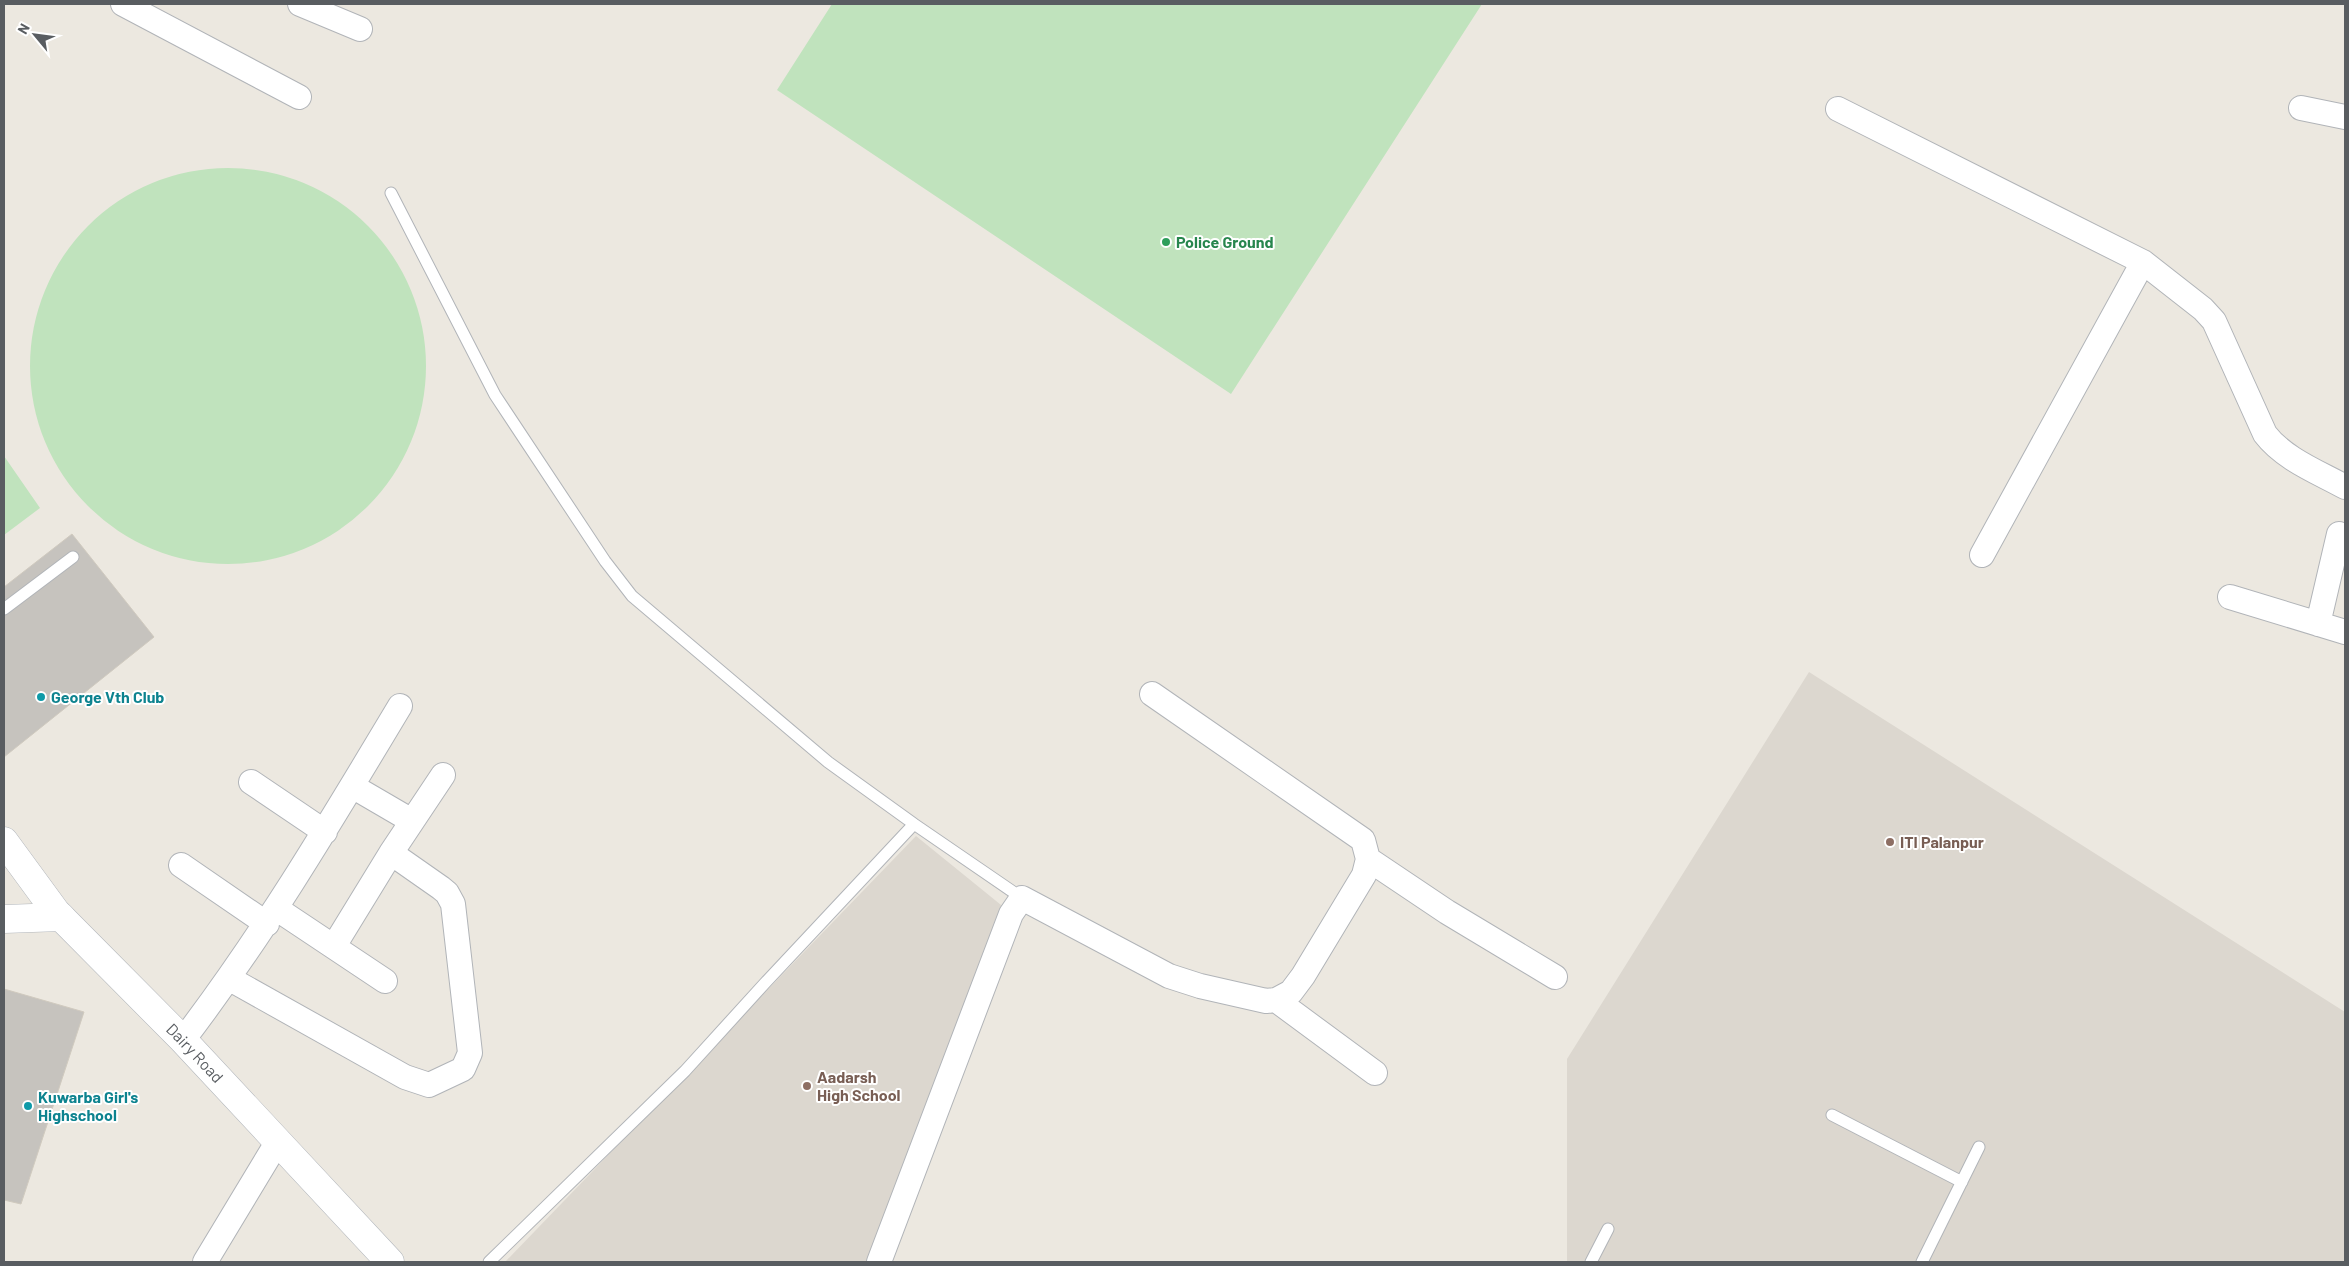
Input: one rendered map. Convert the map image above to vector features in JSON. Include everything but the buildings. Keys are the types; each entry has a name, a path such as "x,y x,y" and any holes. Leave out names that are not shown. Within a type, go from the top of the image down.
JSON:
{"street":[{"path":"123,4 299,97"},
{"path":"300,4 360,29"},
{"path":"2301,108 2345,117"},
{"path":"1838,109 2143,262 2203,309 2214,321 2265,434 2273,444 2300,462 2345,487"},
{"path":"1982,555 2143,262"},
{"path":"2318,624 2339,534"},
{"path":"2230,597 2345,632"},
{"path":"879,1262 1011,914 1022,898 1169,976 1256,999 1276,1000 1291,992 1303,976 1364,875 1368,859 1363,840 1152,694"},
{"path":"183,1040 230,979 272,916 325,832 400,706"},
{"path":"334,946 391,853 443,775"},
{"path":"251,782 325,832"},
{"path":"352,786 412,821"},
{"name":"Dairy Road","path":"4,841 61,917 183,1040 390,1262"},
{"path":"230,979 406,1077 429,1084 463,1069 470,1053 453,904 447,893 441,888 391,853"},
{"path":"1368,859 1447,912 1554,977"},
{"path":"181,865 272,916 334,946 385,982"},
{"path":"4,919 61,917"},
{"path":"1276,1000 1375,1073"},
{"path":"205,1262 278,1141"}],"lane":[{"path":"391,193 495,395 605,561 632,596 828,762 1022,898"},
{"path":"4,609 73,557"},
{"path":"489,1262 685,1071 914,824"},
{"path":"1832,1115 1962,1182"},
{"path":"1922,1262 1979,1147"},
{"path":"1591,1262 1608,1229"}],"shaded area":[{"name":"ITI Palanpur","path":"1809,672 2345,1012 2345,1262 1567,1262 1567,1059"},
{"name":"Aadarsh High School","path":"916,836 1006,909 871,1262 505,1262"}],"green space":[{"name":"Police Ground","path":"832,4 1482,4 1231,394 777,90"},
{"path":"228,168 267,172 286,176 304,183 338,201 368,226 393,256 411,290 418,308 422,327 426,366 422,405 418,424 411,442 393,476 368,506 338,531 304,549 286,556 267,560 228,564 189,560 170,556 152,549 118,531 88,506 63,476 45,442 38,424 34,405 30,366 34,327 38,308 45,290 63,256 88,226 118,201 152,183 170,176 189,172"},
{"path":"4,456 40,508 4,535"}],"place":[{"name":"Police Ground","path":"1166,242"},
{"name":"George Vth Club","path":"41,697"},
{"name":"ITI Palanpur","path":"1890,842"},
{"name":"Aadarsh High School","path":"807,1086"},
{"name":"Kuwarba Girl's Highschool","path":"28,1106"}]}
